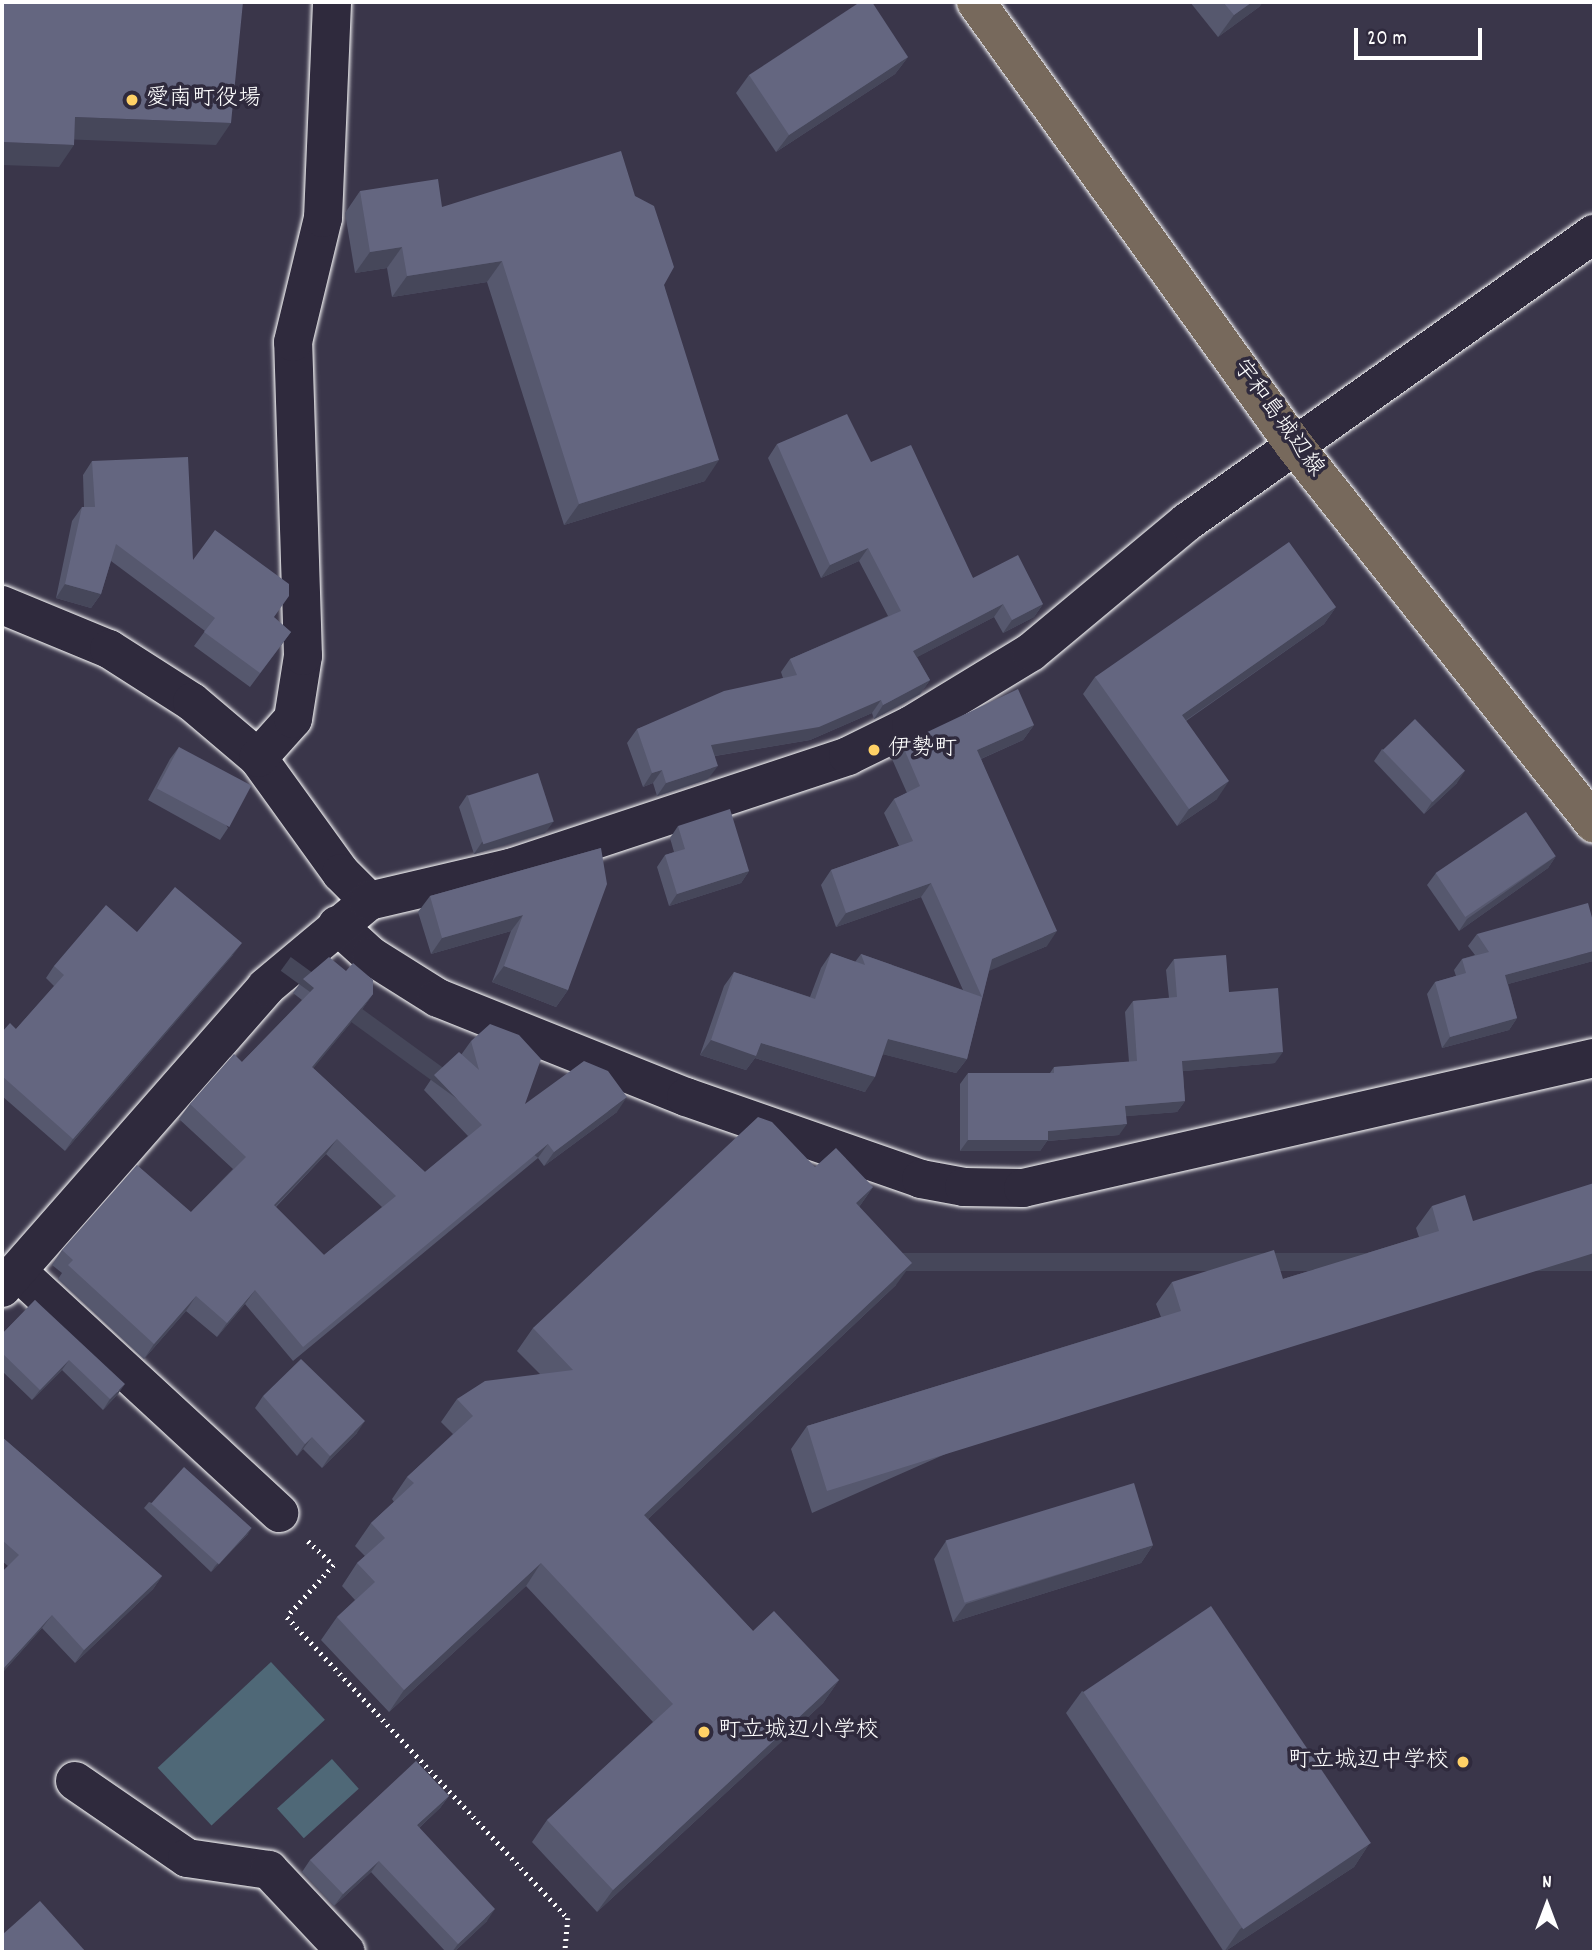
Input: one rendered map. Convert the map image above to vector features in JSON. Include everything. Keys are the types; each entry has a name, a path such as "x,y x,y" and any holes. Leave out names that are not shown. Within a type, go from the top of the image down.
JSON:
{"main road":[{"name":"宇和島城辺線","path":"976,2 1294,445 1594,823"}],"street":[{"path":"258,758 293,719 303,656 293,342 323,218 332,2"},
{"path":"279,1513 9,1279 266,987 369,901 510,868 848,756 1031,652 1187,522 1594,234"},
{"path":"2,604 110,649 192,702 258,758 341,873 369,901"},
{"path":"337,925 371,956 438,998 685,1097 921,1179 964,1187 1023,1188 1594,1058"},
{"path":"75,1781 187,1858 269,1870 346,1952"}],"path":[{"path":"279,1513 334,1565 286,1617 568,1918 565,1952"}],"water":[{"path":"271,1662 325,1720 212,1825 158,1768"},
{"path":"332,1759 359,1789 304,1838 277,1809"}],"building":[{"path":"2,2 243,2 231,123 75,117 74,145 2,142"},
{"path":"860,2 872,2 908,57 789,135 749,75"},
{"path":"1223,2 1252,2 1234,15"},
{"path":"621,151 635,196 654,206 674,267 664,285 719,460 579,504 502,261 407,276 402,247 370,252 360,191 438,179 442,207"},
{"path":"847,414 871,462 911,445 973,578 1018,555 1043,604 1012,620 1003,604 913,651 930,680 883,705 881,700 819,727 711,745 718,766 666,783 662,770 652,773 637,729 724,691 797,675 790,659 901,611 868,548 830,565 777,444"},
{"path":"188,457 193,560 215,530 289,584 289,596 274,617 291,632 260,673 204,632 215,618 116,544 101,594 65,584 82,507 95,507 92,461"},
{"path":"1289,542 1336,607 1182,715 1229,781 1189,809 1095,677"},
{"path":"1018,689 1034,725 977,750 1057,931 992,959 967,1059 888,1039 875,1077 761,1043 756,1056 711,1040 734,972 815,999 831,953 865,965 861,954 982,997 931,883 846,913 831,870 913,841 894,799 920,786 902,744"},
{"path":"1415,719 1465,771 1433,802 1383,750"},
{"path":"179,747 251,785 229,827 157,788"},
{"path":"538,773 554,822 483,844 468,796"},
{"path":"730,809 749,871 677,894 665,855 685,849 678,826"},
{"path":"1526,812 1556,856 1465,917 1436,873"},
{"path":"601,848 607,884 568,990 504,966 523,915 442,938 430,896"},
{"path":"175,887 242,943 73,1139 2,1076 2,1032 10,1023 16,1029 64,975 54,966 106,905 137,932"},
{"path":"1588,903 1594,925 1594,951 1505,975 1517,1018 1450,1037 1435,982 1466,973 1462,959 1489,952 1477,934"},
{"path":"1226,955 1229,992 1278,988 1283,1052 1182,1061 1185,1101 1125,1106 1127,1124 1048,1131 1048,1140 968,1140 968,1073 1054,1073 1054,1067 1137,1061 1133,1001 1177,997 1174,959"},
{"path":"329,957 346,971 353,963 373,980 373,994 312,1067 425,1172 482,1125 434,1075 459,1052 479,1070 471,1041 490,1024 519,1035 541,1059 525,1104 584,1061 608,1071 627,1097 554,1152 548,1144 303,1347 255,1290 227,1323 196,1296 154,1344 68,1265 73,1260 62,1250 137,1165 191,1212 246,1157 190,1104 234,1054 242,1062 314,988 303,979","holes":["337,1139 396,1196 324,1255 274,1205"]},
{"path":"758,1117 772,1122 815,1167 836,1148 873,1187 856,1203 912,1263 644,1515 753,1631 774,1611 839,1680 613,1890 547,1820 673,1704 541,1563 404,1690 337,1617 375,1582 357,1563 385,1538 371,1523 414,1483 407,1477 473,1416 457,1399 485,1381 573,1370 533,1328"},
{"path":"1594,1183 1594,1253 827,1491 807,1426 1181,1311 1172,1282 1274,1250 1283,1279 1439,1231 1432,1206 1465,1195 1473,1221"},
{"path":"35,1300 125,1384 110,1399 69,1360 40,1390 2,1353 2,1334"},
{"path":"301,1359 365,1421 330,1456 312,1437 305,1444 263,1396"},
{"path":"2,1437 162,1576 84,1650 52,1615 2,1670 2,1572 19,1555 2,1540"},
{"path":"184,1467 252,1528 219,1564 151,1503"},
{"path":"1134,1483 1153,1545 965,1603 946,1541"},
{"path":"1211,1606 1371,1843 1243,1929 1083,1692"},
{"path":"416,1761 449,1796 417,1825 495,1909 458,1944 379,1861 343,1894 310,1860"},
{"path":"40,1901 86,1952 2,1952 2,1935"}],"place":[{"name":"愛南町役場","path":"132,100"},
{"name":"伊勢町","path":"874,750"},
{"name":"町立城辺小学校","path":"704,1732"},
{"name":"町立城辺中学校","path":"1463,1762"}]}
